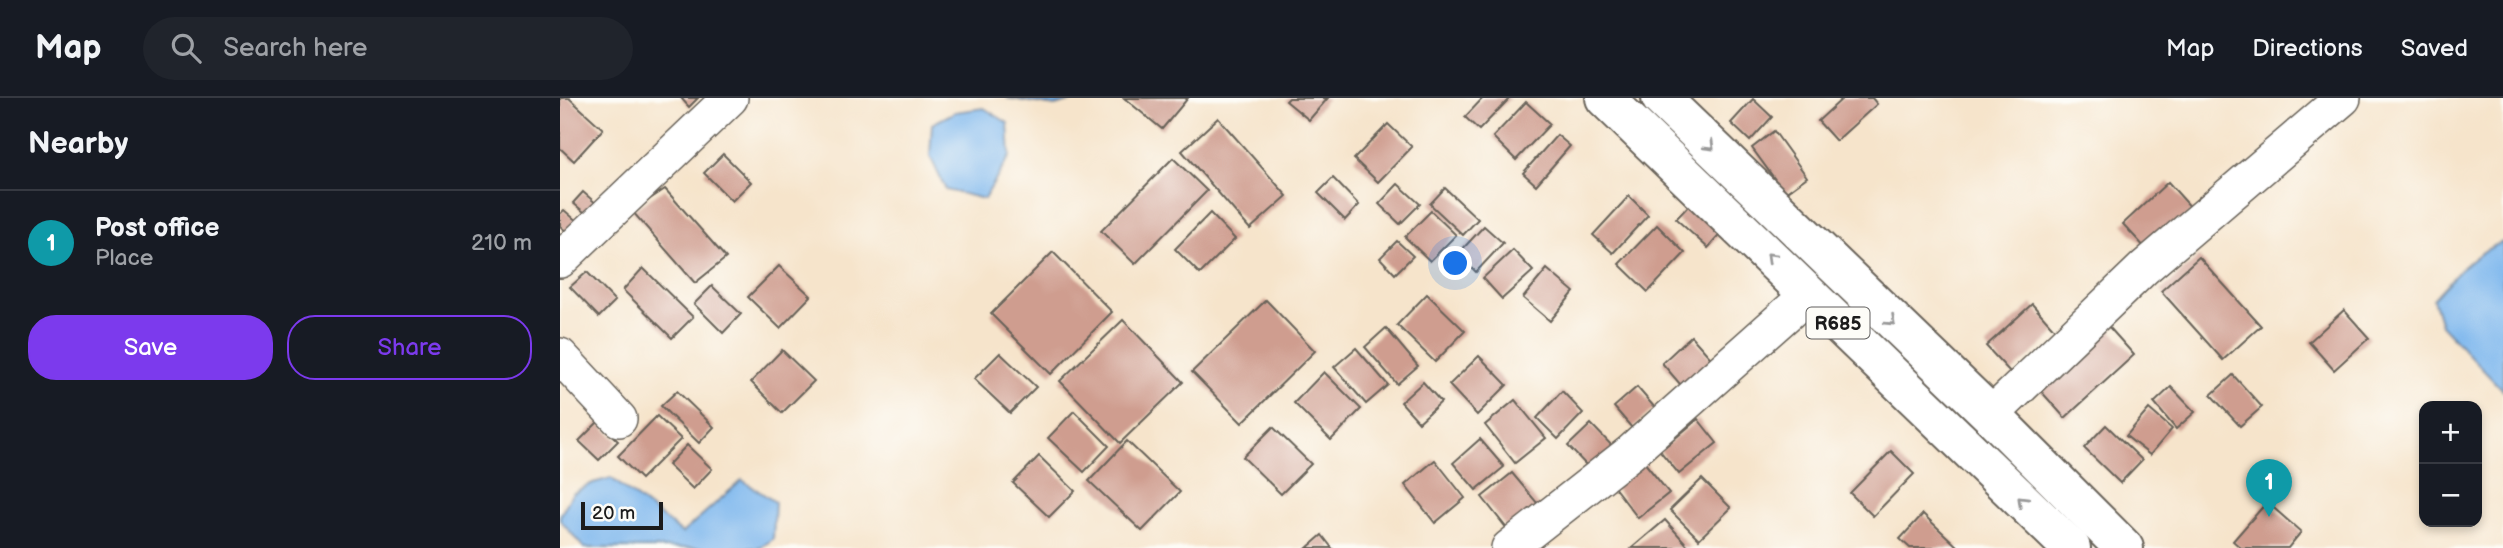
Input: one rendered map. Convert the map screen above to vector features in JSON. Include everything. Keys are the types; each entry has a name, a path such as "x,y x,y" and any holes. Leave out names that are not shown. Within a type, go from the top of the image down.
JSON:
{"main road":[{"name":"R685","path":"1605,98 2071,548"},
{"name":"R685","path":"1661,98 1991,415 2124,548"}],"street":[{"path":"560,260 730,98"},
{"path":"1991,415 2144,268 2343,98"},
{"path":"1509,548 1630,453 1809,294"},
{"path":"560,356 619,419"}],"water":[{"path":"1006,98 1083,98 1055,106"},
{"path":"984,108 1008,123 1010,156 984,199 946,190 930,156 932,124 955,112"},
{"path":"2503,242 2503,391 2441,325 2433,299 2473,259"},
{"path":"611,478 682,533 742,480 775,502 773,539 760,548 584,548 560,520 560,516 572,494 593,483"}],"building":[{"path":"560,98 569,98 603,129 574,161 560,148"},
{"path":"681,98 698,98 689,107"},
{"path":"1124,98 1188,98 1162,129"},
{"path":"1289,98 1328,98 1309,120 1286,101"},
{"path":"1483,98 1510,98 1479,130 1465,117"},
{"path":"1843,98 1872,98 1877,104 1836,141 1818,121"},
{"path":"1753,99 1772,117 1750,141 1731,123"},
{"path":"1526,102 1550,124 1516,160 1493,137"},
{"path":"1218,118 1287,196 1250,229 1182,151"},
{"path":"1388,124 1412,147 1378,182 1354,159"},
{"path":"1774,131 1807,177 1785,193 1752,148"},
{"path":"1557,135 1570,146 1536,185 1523,173"},
{"path":"723,154 751,182 732,201 704,173"},
{"path":"1173,158 1207,191 1135,264 1101,231"},
{"path":"1333,178 1359,205 1345,220 1318,193"},
{"path":"2168,182 2193,210 2148,251 2123,224"},
{"path":"1398,184 1420,204 1400,224 1379,204"},
{"path":"1445,188 1478,219 1463,235 1430,204"},
{"path":"665,189 726,258 695,283 632,211"},
{"path":"583,192 598,205 589,216 573,203"},
{"path":"1629,196 1648,215 1613,253 1593,235"},
{"path":"1694,200 1725,229 1708,248 1676,219"},
{"path":"564,210 579,223 569,234 560,226 560,214"},
{"path":"1431,211 1456,235 1430,261 1405,237"},
{"path":"1210,213 1235,239 1200,274 1175,249"},
{"path":"1657,225 1685,253 1648,292 1619,264"},
{"path":"1484,226 1503,243 1476,272 1458,254"},
{"path":"1397,241 1413,256 1395,274 1380,258"},
{"path":"1513,250 1533,271 1502,299 1483,278"},
{"path":"1053,252 1112,312 1051,374 991,314"},
{"path":"2199,257 2261,326 2223,360 2161,291"},
{"path":"779,266 811,296 780,328 748,297"},
{"path":"643,268 693,317 672,338 623,290"},
{"path":"1547,269 1574,292 1550,321 1523,298"},
{"path":"587,272 615,301 599,317 570,287"},
{"path":"712,286 741,314 723,333 694,304"},
{"path":"1427,294 1465,331 1435,362 1397,325"},
{"path":"1266,300 1315,351 1242,423 1192,372"},
{"path":"2032,304 2057,332 2011,373 1986,346"},
{"path":"2344,310 2369,338 2334,370 2309,342"},
{"path":"2101,318 2134,355 2065,418 2031,380"},
{"path":"1123,320 1183,382 1120,443 1060,381"},
{"path":"1386,328 1418,366 1397,384 1365,347"},
{"path":"1691,336 1716,364 1686,391 1662,363"},
{"path":"1356,348 1388,385 1366,404 1334,367"},
{"path":"782,350 814,381 782,413 751,382"},
{"path":"1000,353 1036,387 1010,413 974,379"},
{"path":"1479,356 1507,385 1477,415 1449,385"},
{"path":"1324,372 1361,409 1331,440 1294,403"},
{"path":"2233,375 2262,407 2240,426 2211,395"},
{"path":"1423,382 1441,402 1419,422 1401,402"},
{"path":"1637,387 1655,408 1632,428 1614,407"},
{"path":"2171,387 2195,412 2176,429 2154,403"},
{"path":"677,391 714,427 699,443 661,406"},
{"path":"1562,391 1583,413 1558,439 1537,418"},
{"path":"1515,400 1546,438 1515,463 1485,425"},
{"path":"2149,409 2172,429 2150,455 2126,436"},
{"path":"1074,411 1109,446 1084,472 1048,438"},
{"path":"657,416 681,439 641,479 618,456"},
{"path":"1698,419 1717,443 1679,474 1660,451"},
{"path":"598,422 618,441 599,460 579,441"},
{"path":"1591,424 1615,449 1592,471 1568,446"},
{"path":"2106,425 2142,460 2120,483 2084,448"},
{"path":"1273,427 1311,464 1281,494 1243,457"},
{"path":"1480,439 1504,467 1476,490 1453,463"},
{"path":"1127,441 1180,492 1142,531 1089,481"},
{"path":"687,445 712,469 693,489 668,465"},
{"path":"1891,451 1914,474 1873,516 1850,493"},
{"path":"1039,456 1075,491 1049,517 1013,483"},
{"path":"1435,460 1465,498 1435,523 1405,485"},
{"path":"1644,462 1669,493 1638,518 1614,487"},
{"path":"1512,473 1543,510 1512,535 1482,497"},
{"path":"1702,479 1731,508 1699,539 1670,510"},
{"path":"2267,502 2301,532 2288,548 2241,548 2233,541"},
{"path":"1923,514 1959,548 1910,548 1900,539"},
{"path":"1665,520 1690,548 1632,548"},
{"path":"1322,535 1332,548 1307,548"}],"place":[{"name":"Post office","path":"2269,517"}]}
